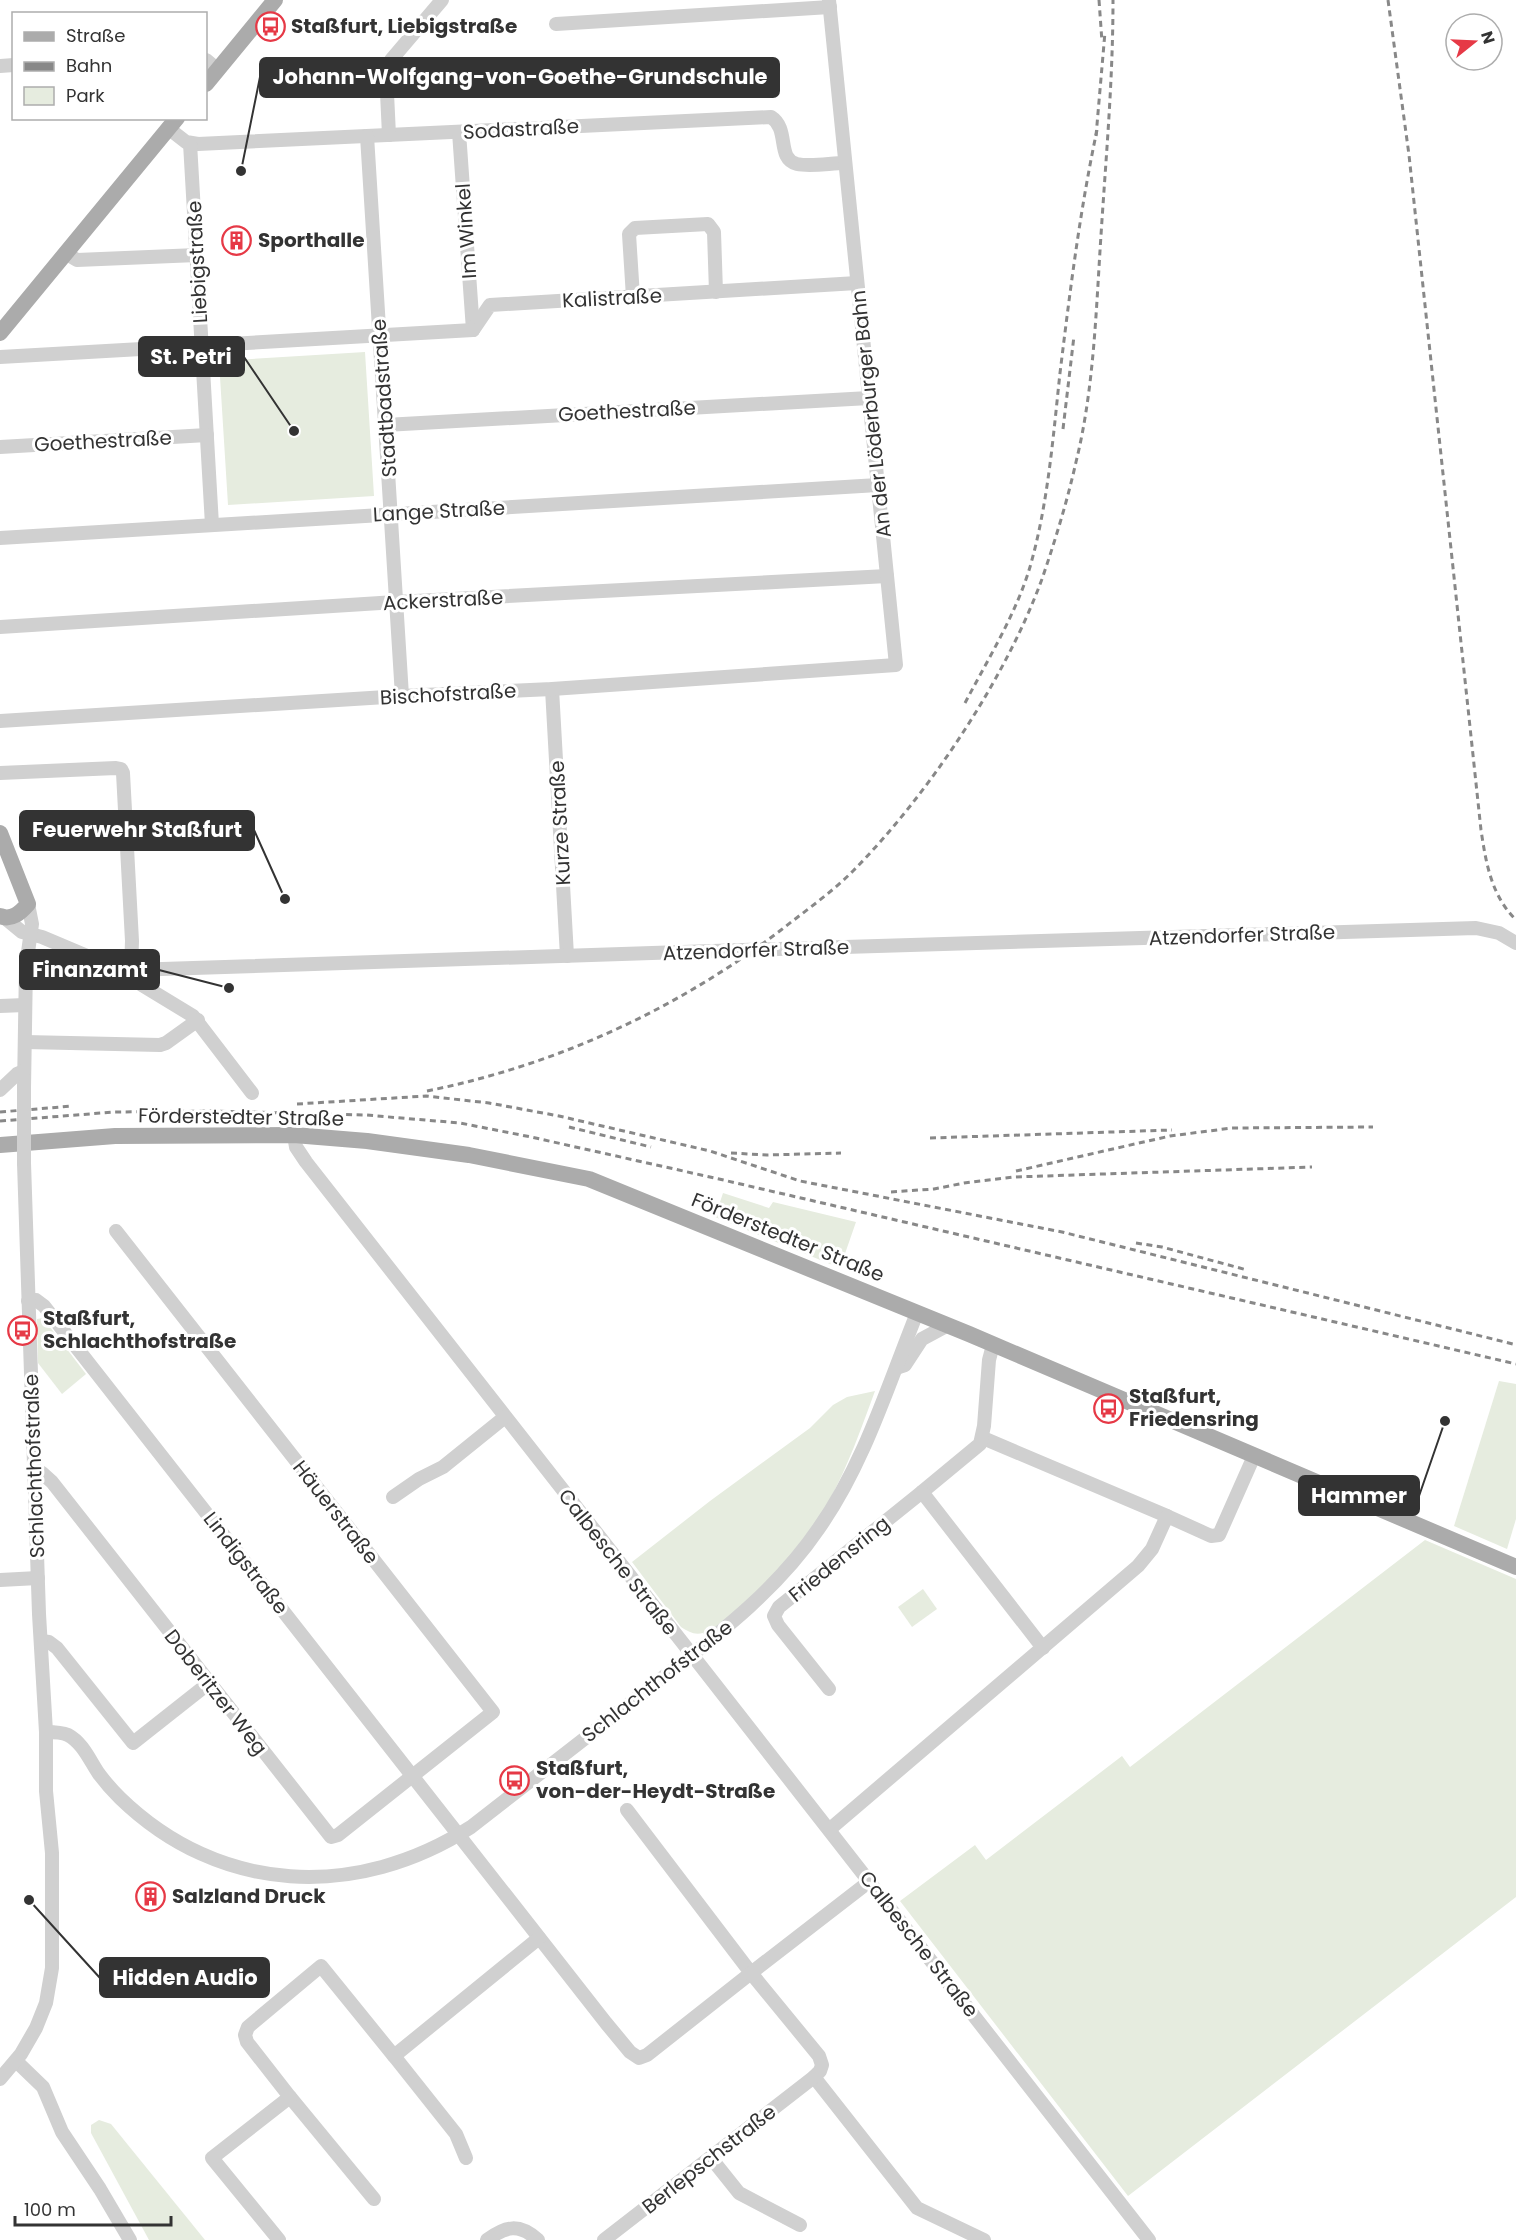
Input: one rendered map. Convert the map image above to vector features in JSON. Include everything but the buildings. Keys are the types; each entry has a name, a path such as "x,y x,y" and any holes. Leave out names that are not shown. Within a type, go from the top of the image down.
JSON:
{"main road":[{"path":"207,81 212,65 275,0"},
{"path":"0,333 172,123"},
{"path":"0,833 28,904 21,913 2,917"},
{"name":"Förderstedter Straße","path":"0,1145 128,1136 294,1135 375,1142 469,1155 589,1179 948,1325 1516,1567"}],"street":[{"path":"389,135 386,72 388,66 436,2"},
{"path":"556,24 830,4"},
{"name":"An der Löderburger Bahn","path":"830,4 896,665"},
{"name":"Sodastraße","path":"190,143 771,117 778,121 783,130 784,153 789,160 798,164 845,163"},
{"path":"172,123 181,139 190,143"},
{"name":"Im Winkel","path":"459,132 473,330"},
{"name":"Stadtbadstraße","path":"367,136 402,696"},
{"name":"Liebigstraße","path":"190,143 212,525"},
{"path":"633,297 629,234 635,228 708,224 714,232 716,292"},
{"path":"65,253 77,260 197,255"},
{"name":"Kalistraße","path":"473,330 490,305 858,284"},
{"path":"0,357 473,330"},
{"name":"Goethestraße","path":"385,425 869,398"},
{"name":"Goethestraße","path":"0,447 207,435"},
{"name":"Lange Straße","path":"0,538 878,485"},
{"name":"Ackerstraße","path":"0,627 396,602 887,576"},
{"name":"Bischofstraße","path":"0,721 552,689 896,665"},
{"name":"Kurze Straße","path":"552,689 567,956"},
{"path":"0,773 121,769 130,909 131,970 142,985 198,1020 252,1093"},
{"path":"0,1090 4,1089 17,1074 24,1071 26,966 33,924 28,904"},
{"name":"Atzendorfer Straße","path":"2,917 22,932 42,937 113,967 131,970 1476,928 1499,933 1516,943"},
{"path":"0,1006 25,1005"},
{"path":"25,1042 160,1045 198,1020"},
{"name":"Schlachthofstraße","path":"0,2079 16,2061 42,2015 52,1968 52,1853 46,1791 46,1732 34,1472 24,1163 24,1071"},
{"name":"Calbesche Straße","path":"294,1135 296,1147 306,1162 1146,2235"},
{"name":"Häuerstraße","path":"116,1231 494,1712 414,1777"},
{"name":"Lindigstraße","path":"28,1301 36,1300 44,1305 630,2052 639,2058 647,2055 751,1973"},
{"name":"Schlachthofstraße","path":"46,1732 63,1733 75,1740 117,1795 161,1832 194,1851 247,1869 304,1877 355,1874 410,1859 458,1835 692,1654 770,1588 819,1530 837,1500 859,1457 917,1313"},
{"name":"Schlachthofstraße","path":"895,1369 905,1365 922,1339 948,1325"},
{"path":"993,1346 989,1360 983,1438 1211,1536 1219,1535 1254,1456"},
{"path":"393,1497 419,1479 443,1467 505,1417"},
{"name":"Friedensring","path":"829,1689 778,1625 774,1616 779,1606 922,1492 980,1444 983,1438"},
{"name":"Doberitzer Weg","path":"34,1472 42,1473 52,1482 331,1836 338,1835 414,1777"},
{"path":"922,1492 1043,1648"},
{"path":"830,1829 1138,1566 1152,1549 1167,1516"},
{"path":"0,1580 38,1578"},
{"path":"41,1641 49,1642 57,1648 133,1743 209,1683"},
{"path":"627,1810 751,1973 819,2056 822,2065 820,2072 814,2077 916,2208 984,2240"},
{"path":"751,1973 870,1881"},
{"path":"394,2056 539,1938"},
{"path":"374,2199 290,2097 247,2042 245,2035 248,2027 321,1966 456,2134 466,2158"},
{"path":"16,2061 43,2087 62,2132 130,2240"},
{"name":"Berlepschstraße","path":"604,2240 814,2077"},
{"path":"279,2240 212,2158 290,2097"},
{"path":"711,2158 739,2193 800,2225"},
{"path":"487,2240 506,2228 516,2228 529,2232 538,2240"},
{"path":"1131,2240 1146,2235"}],"green space":[{"path":"365,352 374,496 228,505 219,361"},
{"path":"723,1193 769,1208 773,1202 856,1222 840,1268 715,1217"},
{"path":"43,1318 86,1374 62,1394 38,1363 37,1319"},
{"path":"1499,1381 1516,1384 1516,1519 1507,1549 1454,1526"},
{"path":"875,1391 836,1488 817,1520 790,1557 758,1591 705,1635 692,1633 681,1627 632,1562 710,1501 810,1428 833,1405 847,1397"},
{"path":"1425,1540 1516,1579 1516,1897 1128,2196 900,1901 975,1845 986,1860 1122,1756 1130,1767"},
{"path":"923,1589 937,1609 912,1627 898,1607"},
{"path":"99,2120 111,2124 205,2240 149,2240 91,2133 91,2125"}],"railway":[{"path":"1099,0 1102,42"},
{"path":"427,1091 475,1080 568,1050 657,1009 741,959 836,887 881,841 936,772 986,696 1007,657 1042,579 1065,507 1082,434 1091,378 1096,321 1111,89 1113,0"},
{"path":"1388,0 1409,155 1481,830 1495,889 1516,920"},
{"path":"1096,136 1105,32"},
{"path":"965,703 1017,602 1036,543 1049,471 1085,190 1097,130"},
{"path":"1063,429 1074,336"},
{"path":"297,1104 426,1096 489,1103 559,1116 710,1151 800,1181 1062,1232 1513,1344"},
{"path":"0,1112 72,1106"},
{"path":"0,1121 114,1112 208,1111 366,1115 460,1123 719,1179 1516,1364"},
{"path":"569,1127 651,1147"},
{"path":"1016,1171 1170,1136 1232,1128 1373,1127"},
{"path":"930,1138 1172,1130"},
{"path":"731,1153 767,1155 841,1153"},
{"path":"891,1192 934,1189 1014,1177 1312,1167"},
{"path":"1136,1243 1162,1247 1247,1270"}],"place":[{"name":"Staßfurt, Liebigstraße","path":"270,26"},
{"name":"Johann-Wolfgang-von-Goethe-Grundschule","path":"241,171"},
{"name":"Sporthalle","path":"237,240"},
{"name":"St. Petri","path":"294,431"},
{"name":"Feuerwehr Staßfurt","path":"285,899"},
{"name":"Finanzamt","path":"229,988"},
{"name":"Staßfurt, Schlachthofstraße","path":"22,1330"},
{"name":"Staßfurt, Friedensring","path":"1108,1408"},
{"name":"Hammer","path":"1445,1421"},
{"name":"Staßfurt, von-der-Heydt-Straße","path":"515,1780"},
{"name":"Salzland Druck","path":"151,1896"},
{"name":"Hidden Audio","path":"29,1900"}]}
